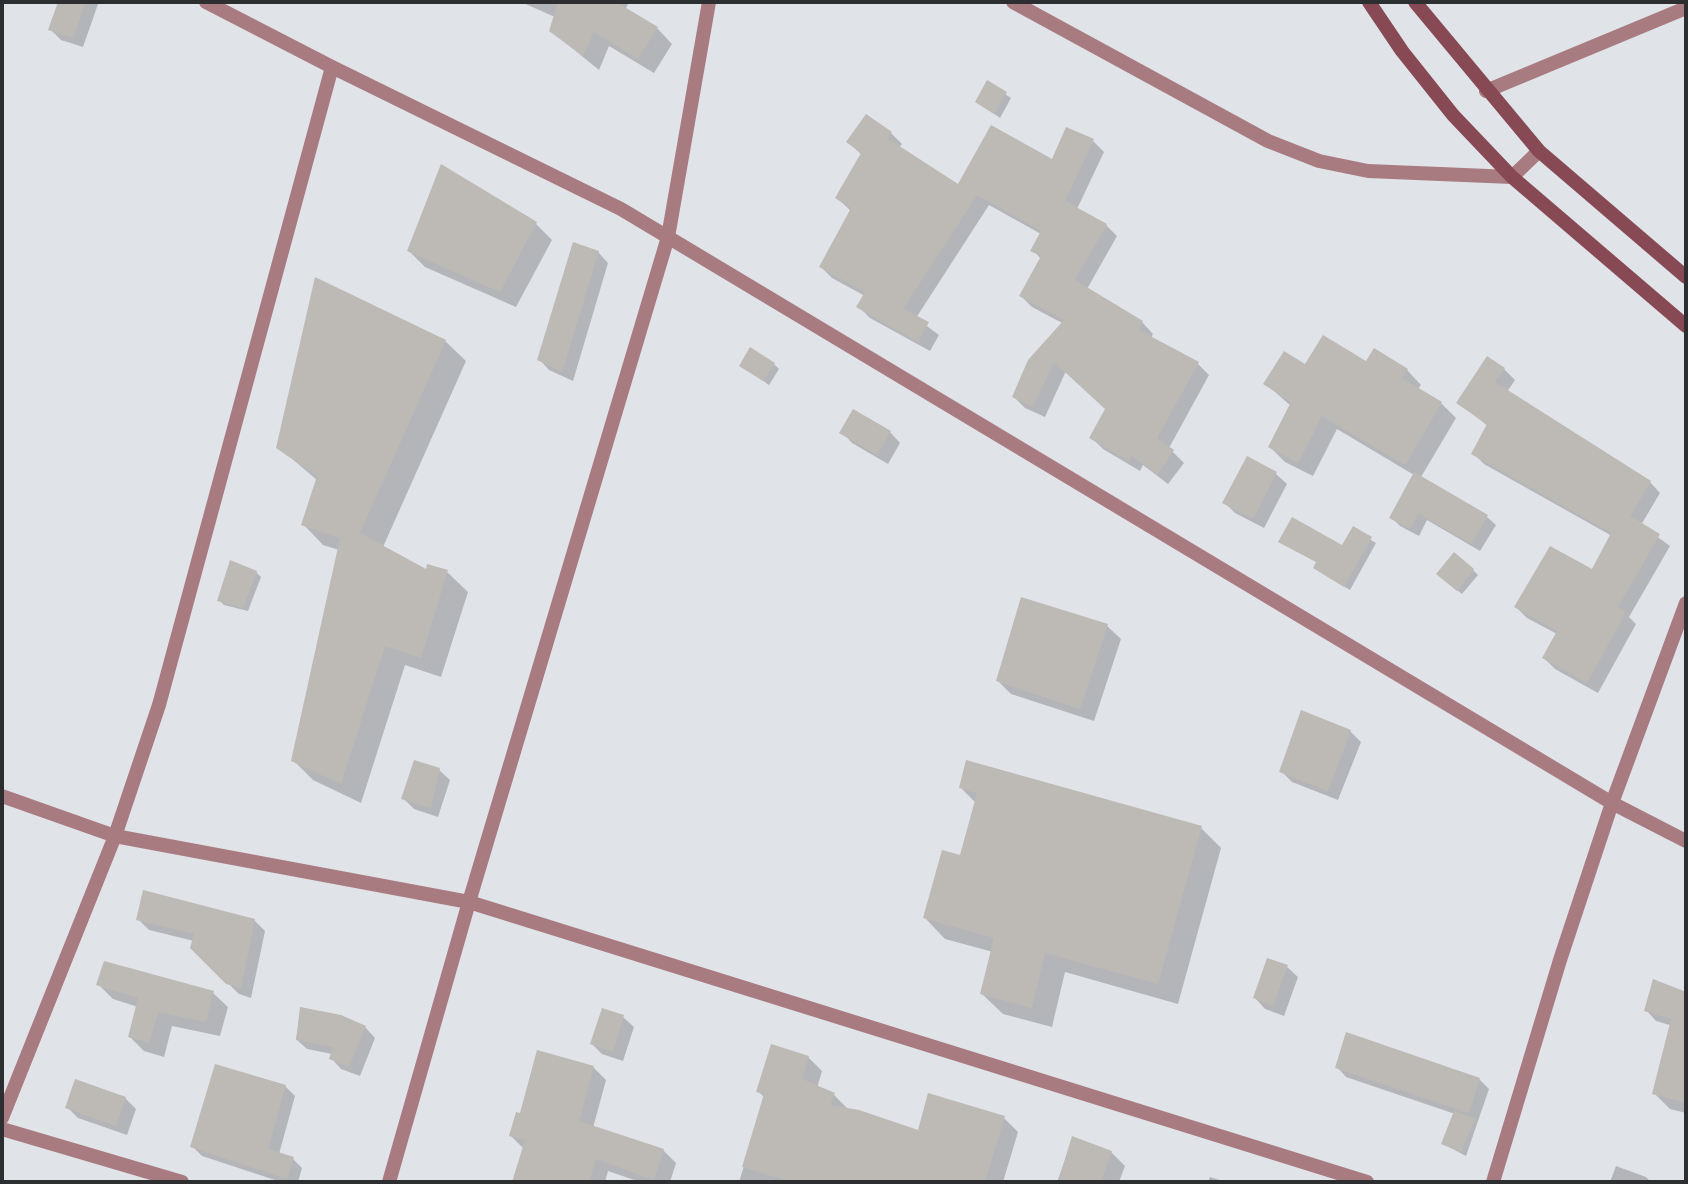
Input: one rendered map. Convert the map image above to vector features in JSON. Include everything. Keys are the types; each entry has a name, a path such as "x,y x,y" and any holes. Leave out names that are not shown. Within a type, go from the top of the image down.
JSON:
{"street":[{"path":"206,2 332,68 621,209 1612,803 1686,841"},
{"path":"389,1182 469,902 668,237 709,2"},
{"path":"1013,2 1268,141 1319,161 1368,171 1512,177 1539,151"},
{"path":"1369,2 1402,51 1453,115 1512,177 1686,326"},
{"path":"1415,2 1486,91 1539,151 1686,277"},
{"path":"1486,91 1686,8"},
{"path":"2,1118 115,836 159,705 332,68"},
{"path":"1493,1182 1560,960 1612,803 1686,603"},
{"path":"2,796 115,836 469,902 1367,1182"},
{"path":"2,1129 182,1182"}],"building":[{"path":"58,2 85,2 73,38 48,30"},
{"path":"558,2 616,2 658,27 638,59 594,32 583,56 549,31"},
{"path":"987,80 1007,92 994,114 975,102"},
{"path":"866,114 892,132 887,138 958,184 991,125 1052,159 1066,127 1094,139 1065,201 1107,224 1075,280 1143,321 1139,330 1199,362 1157,438 1174,450 1157,475 1132,456 1129,461 1089,438 1105,409 1054,362 1033,407 1012,397 1028,360 1064,320 1019,296 1041,256 1030,251 1041,231 977,195 903,309 929,322 918,342 856,307 865,292 819,267 851,208 835,198 861,153 846,142"},
{"path":"441,164 537,222 500,292 407,251"},
{"path":"573,242 599,251 562,372 537,360"},
{"path":"315,277 446,340 360,533 426,569 427,564 448,570 421,658 385,646 341,784 291,761 340,538 301,525 317,476 276,448"},
{"path":"1323,335 1366,361 1374,348 1408,369 1402,378 1442,402 1405,465 1322,416 1298,463 1268,447 1291,402 1263,384 1284,351 1305,364"},
{"path":"750,347 775,363 763,381 739,366"},
{"path":"1487,356 1505,368 1495,382 1651,481 1630,516 1660,534 1618,607 1626,612 1587,683 1542,658 1557,631 1514,607 1550,546 1592,569 1611,533 1471,454 1487,424 1456,403"},
{"path":"853,409 891,431 877,455 839,433"},
{"path":"1247,456 1277,472 1253,519 1222,503"},
{"path":"1414,472 1488,515 1471,544 1418,513 1410,529 1389,518"},
{"path":"1292,517 1342,545 1353,526 1372,537 1344,587 1313,568 1316,562 1278,542"},
{"path":"1454,552 1474,569 1457,591 1436,574"},
{"path":"230,560 257,571 243,608 217,601"},
{"path":"1021,597 1108,624 1080,709 996,681"},
{"path":"1301,710 1351,730 1328,791 1279,772"},
{"path":"414,760 440,768 431,808 401,799"},
{"path":"966,760 1202,826 1158,984 1045,953 1032,1008 980,994 994,938 923,918 942,850 960,855 977,793 959,788"},
{"path":"143,890 255,919 241,988 226,984 190,948 194,934 136,920"},
{"path":"1267,958 1288,965 1273,1006 1253,998"},
{"path":"104,961 214,991 206,1022 158,1012 149,1043 128,1037 138,998 96,985"},
{"path":"1653,979 1686,992 1686,1103 1652,1094 1671,1019 1644,1011"},
{"path":"300,1007 341,1015 366,1026 349,1067 329,1059 333,1047 296,1040"},
{"path":"602,1008 624,1015 613,1052 590,1044"},
{"path":"1346,1032 1480,1078 1469,1113 1335,1068"},
{"path":"771,1044 809,1056 802,1079 835,1093 830,1105 859,1110 918,1130 928,1093 1005,1116 985,1182 792,1182 742,1167 764,1094 756,1092"},
{"path":"537,1050 594,1066 579,1121 664,1149 654,1180 596,1159 589,1182 512,1182 525,1140 509,1136 516,1112 520,1113"},
{"path":"215,1064 286,1085 268,1149 294,1157 287,1179 190,1147"},
{"path":"75,1079 126,1097 116,1126 65,1108"},
{"path":"1454,1111 1475,1119 1461,1152 1441,1144"},
{"path":"1072,1136 1112,1151 1101,1182 1058,1182"}]}
